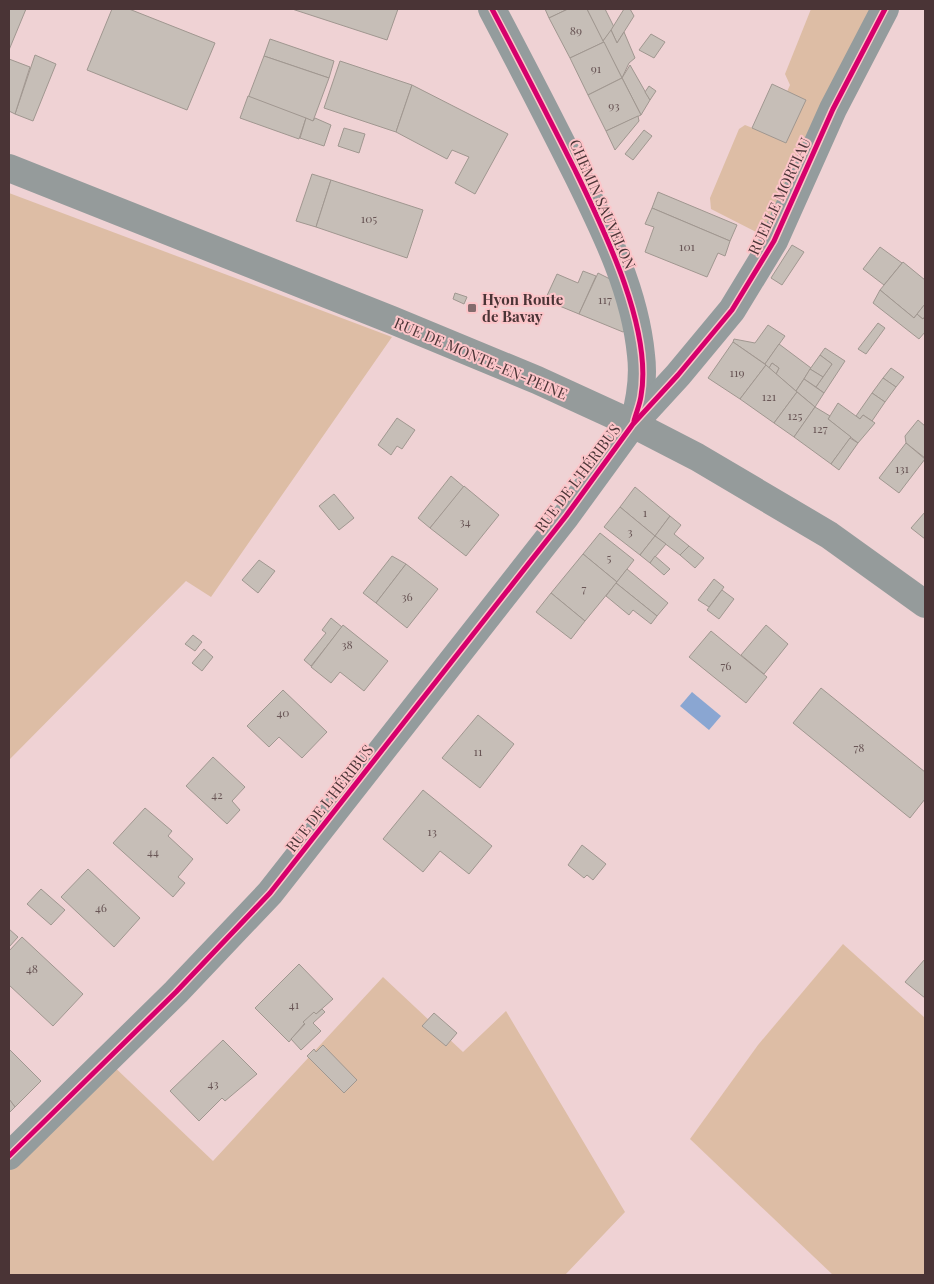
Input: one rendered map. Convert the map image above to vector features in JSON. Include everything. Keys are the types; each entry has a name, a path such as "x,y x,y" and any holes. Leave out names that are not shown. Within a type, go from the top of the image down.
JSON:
{"main road":[{"name":"RUE DE MONTE-EN-PEINE","path":"9,168 392,320 538,380 633,424 697,457 829,535 925,604"}],"street":[{"name":"CHEMIN SAUVELON","path":"492,9 592,205 623,276 634,314 641,355 642,395 633,424"},
{"name":"RUELLE MORTIAU","path":"633,424 678,375 732,310 774,241 833,109 885,9"},
{"name":"RUE DE L'HÉRIBUS","path":"9,1156 176,992 270,893 566,516 633,424"}],"shaded area":[{"path":"811,9 885,9 774,241 711,209 710,198 739,129 745,125 768,134 790,85 785,74"},
{"path":"9,193 392,337 211,597 186,581 9,760"},
{"path":"843,944 925,1018 925,1275 833,1275 690,1139 758,1045"},
{"path":"383,977 463,1052 506,1011 625,1212 565,1275 9,1275 9,1157 107,1060 213,1161"}],"water":[{"path":"692,692 721,716 709,730 680,706"}],"building":[{"path":"9,9 26,9 9,50"},
{"path":"112,9 129,9 215,43 187,110 87,70"},
{"path":"292,9 398,9 387,40"},
{"path":"545,9 568,9 549,18"},
{"path":"568,9 587,9 604,42 570,58 549,18"},
{"path":"587,9 605,9 614,27 603,41"},
{"path":"624,9 630,9 634,16 617,43 611,30"},
{"path":"611,30 617,43 624,32 635,58 629,63 622,78 603,41"},
{"path":"651,34 665,42 654,58 639,50"},
{"path":"270,39 334,61 329,78 264,56"},
{"path":"604,42 622,78 588,95 570,58"},
{"path":"35,55 56,64 33,121 15,114"},
{"path":"264,56 329,78 313,121 248,98"},
{"path":"9,59 30,67 15,114 9,111"},
{"path":"340,61 412,85 396,132 324,108"},
{"path":"630,65 650,100 641,115 622,78"},
{"path":"622,78 641,115 606,131 588,95"},
{"path":"772,84 806,100 786,143 752,128"},
{"path":"412,85 508,134 475,194 455,183 469,157 452,150 447,159 396,132"},
{"path":"649,86 656,91 650,100 645,92"},
{"path":"248,96 306,118 299,139 240,118"},
{"path":"638,116 639,121 615,150 606,131"},
{"path":"306,118 313,121 315,118 331,125 324,146 300,138"},
{"path":"344,128 365,134 359,153 338,146"},
{"path":"644,130 652,136 633,160 625,154"},
{"path":"312,174 331,180 316,227 296,221"},
{"path":"331,180 423,210 407,258 316,227"},
{"path":"658,192 737,225 730,241 652,208"},
{"path":"652,208 730,241 725,256 718,253 707,277 645,252 654,227 645,224"},
{"path":"792,245 804,252 782,285 771,278"},
{"path":"880,247 902,263 884,285 863,269"},
{"path":"903,262 925,280 925,304 914,318 880,290"},
{"path":"583,271 596,276 579,314 545,300 557,274 578,283"},
{"path":"598,273 620,284 632,326 623,332 579,314"},
{"path":"880,290 914,318 917,314 923,319 925,316 925,332 919,339 873,303"},
{"path":"455,293 467,297 464,304 453,299"},
{"path":"925,304 925,316 923,319 917,314"},
{"path":"878,323 885,328 866,354 858,349"},
{"path":"768,325 785,336 765,364 733,342 734,339 755,343"},
{"path":"733,342 766,365 740,399 708,378"},
{"path":"779,344 811,368 796,391 776,374 779,368 772,363 769,368 765,364"},
{"path":"825,348 845,361 824,393 816,387 832,364 820,355"},
{"path":"820,355 832,364 823,377 810,369"},
{"path":"772,363 779,368 776,374 769,368"},
{"path":"766,365 797,392 774,423 740,399"},
{"path":"891,368 904,377 896,387 883,378"},
{"path":"810,369 823,377 816,387 804,379"},
{"path":"883,378 896,387 885,402 872,393"},
{"path":"804,379 824,393 815,407 796,391"},
{"path":"797,392 815,407 794,437 774,423"},
{"path":"872,393 885,402 872,421 863,415 860,419 856,416"},
{"path":"838,403 860,419 863,415 875,423 858,443 828,419"},
{"path":"815,407 830,416 828,419 851,437 831,464 794,437"},
{"path":"397,418 415,430 402,449 397,446 391,455 378,445"},
{"path":"918,420 925,426 925,458 906,443 905,436"},
{"path":"850,438 858,443 839,470 831,464"},
{"path":"906,443 925,459 899,493 879,478"},
{"path":"451,476 464,487 430,528 418,518"},
{"path":"464,486 499,515 466,556 430,528"},
{"path":"635,487 670,516 655,536 620,507"},
{"path":"334,494 354,518 339,530 319,506"},
{"path":"620,507 655,536 640,555 604,527"},
{"path":"925,512 925,539 911,528"},
{"path":"670,516 681,525 674,534 689,546 680,555 655,536"},
{"path":"600,533 634,560 617,582 583,554"},
{"path":"655,536 666,544 650,563 640,555"},
{"path":"689,546 704,558 695,568 680,555"},
{"path":"583,554 617,582 585,621 551,593"},
{"path":"392,556 406,564 376,603 363,593"},
{"path":"655,556 670,569 664,575 650,563"},
{"path":"259,560 275,571 258,593 242,580"},
{"path":"406,564 438,589 407,628 376,603"},
{"path":"627,569 668,603 657,616 616,583"},
{"path":"714,579 724,587 709,607 698,600"},
{"path":"616,583 657,616 651,624 633,610 629,615 606,596"},
{"path":"722,590 734,599 719,619 707,610"},
{"path":"551,593 585,621 571,639 536,612"},
{"path":"331,618 342,627 311,666 304,660 326,633 322,630"},
{"path":"343,625 388,661 364,691 340,672 331,683 311,667"},
{"path":"766,625 788,644 764,674 741,655"},
{"path":"711,631 767,677 746,703 689,657"},
{"path":"193,635 202,642 195,651 185,644"},
{"path":"204,649 213,657 202,671 192,663"},
{"path":"821,688 925,772 925,799 910,818 793,723"},
{"path":"283,690 327,732 302,758 279,737 269,747 247,726"},
{"path":"478,715 514,744 480,788 442,758"},
{"path":"213,757 245,787 232,801 240,810 227,824 186,786"},
{"path":"423,790 492,846 469,874 440,851 423,872 383,839"},
{"path":"145,808 172,831 168,836 193,859 178,877 185,883 173,897 113,843"},
{"path":"582,845 606,864 593,880 587,875 584,878 568,865"},
{"path":"88,869 140,918 114,947 61,897"},
{"path":"41,889 65,910 51,925 27,904"},
{"path":"9,929 18,937 9,947"},
{"path":"22,937 83,994 53,1026 9,985 9,951"},
{"path":"925,959 925,998 905,982"},
{"path":"299,964 333,999 316,1014 314,1012 289,1042 255,1008"},
{"path":"322,1009 325,1012 313,1023 321,1031 301,1050 291,1039 305,1024 303,1022 314,1012 316,1014"},
{"path":"434,1013 457,1033 446,1046 422,1026"},
{"path":"223,1040 257,1074 225,1101 222,1098 199,1121 170,1091"},
{"path":"323,1045 357,1080 344,1093 307,1056 314,1049 316,1052"},
{"path":"9,1049 41,1081 15,1107 9,1099"},
{"path":"9,1099 15,1107 9,1113"}],"cycle path":[{"path":"492,9 575,170 612,250 623,280 640,341 643,370 640,399 634,421"},
{"path":"9,1156 176,992 270,893 566,516 633,424 678,375 732,310 774,241 833,109 885,9"}],"place":[{"name":"Hyon Route de Bavay","path":"472,308"}]}
